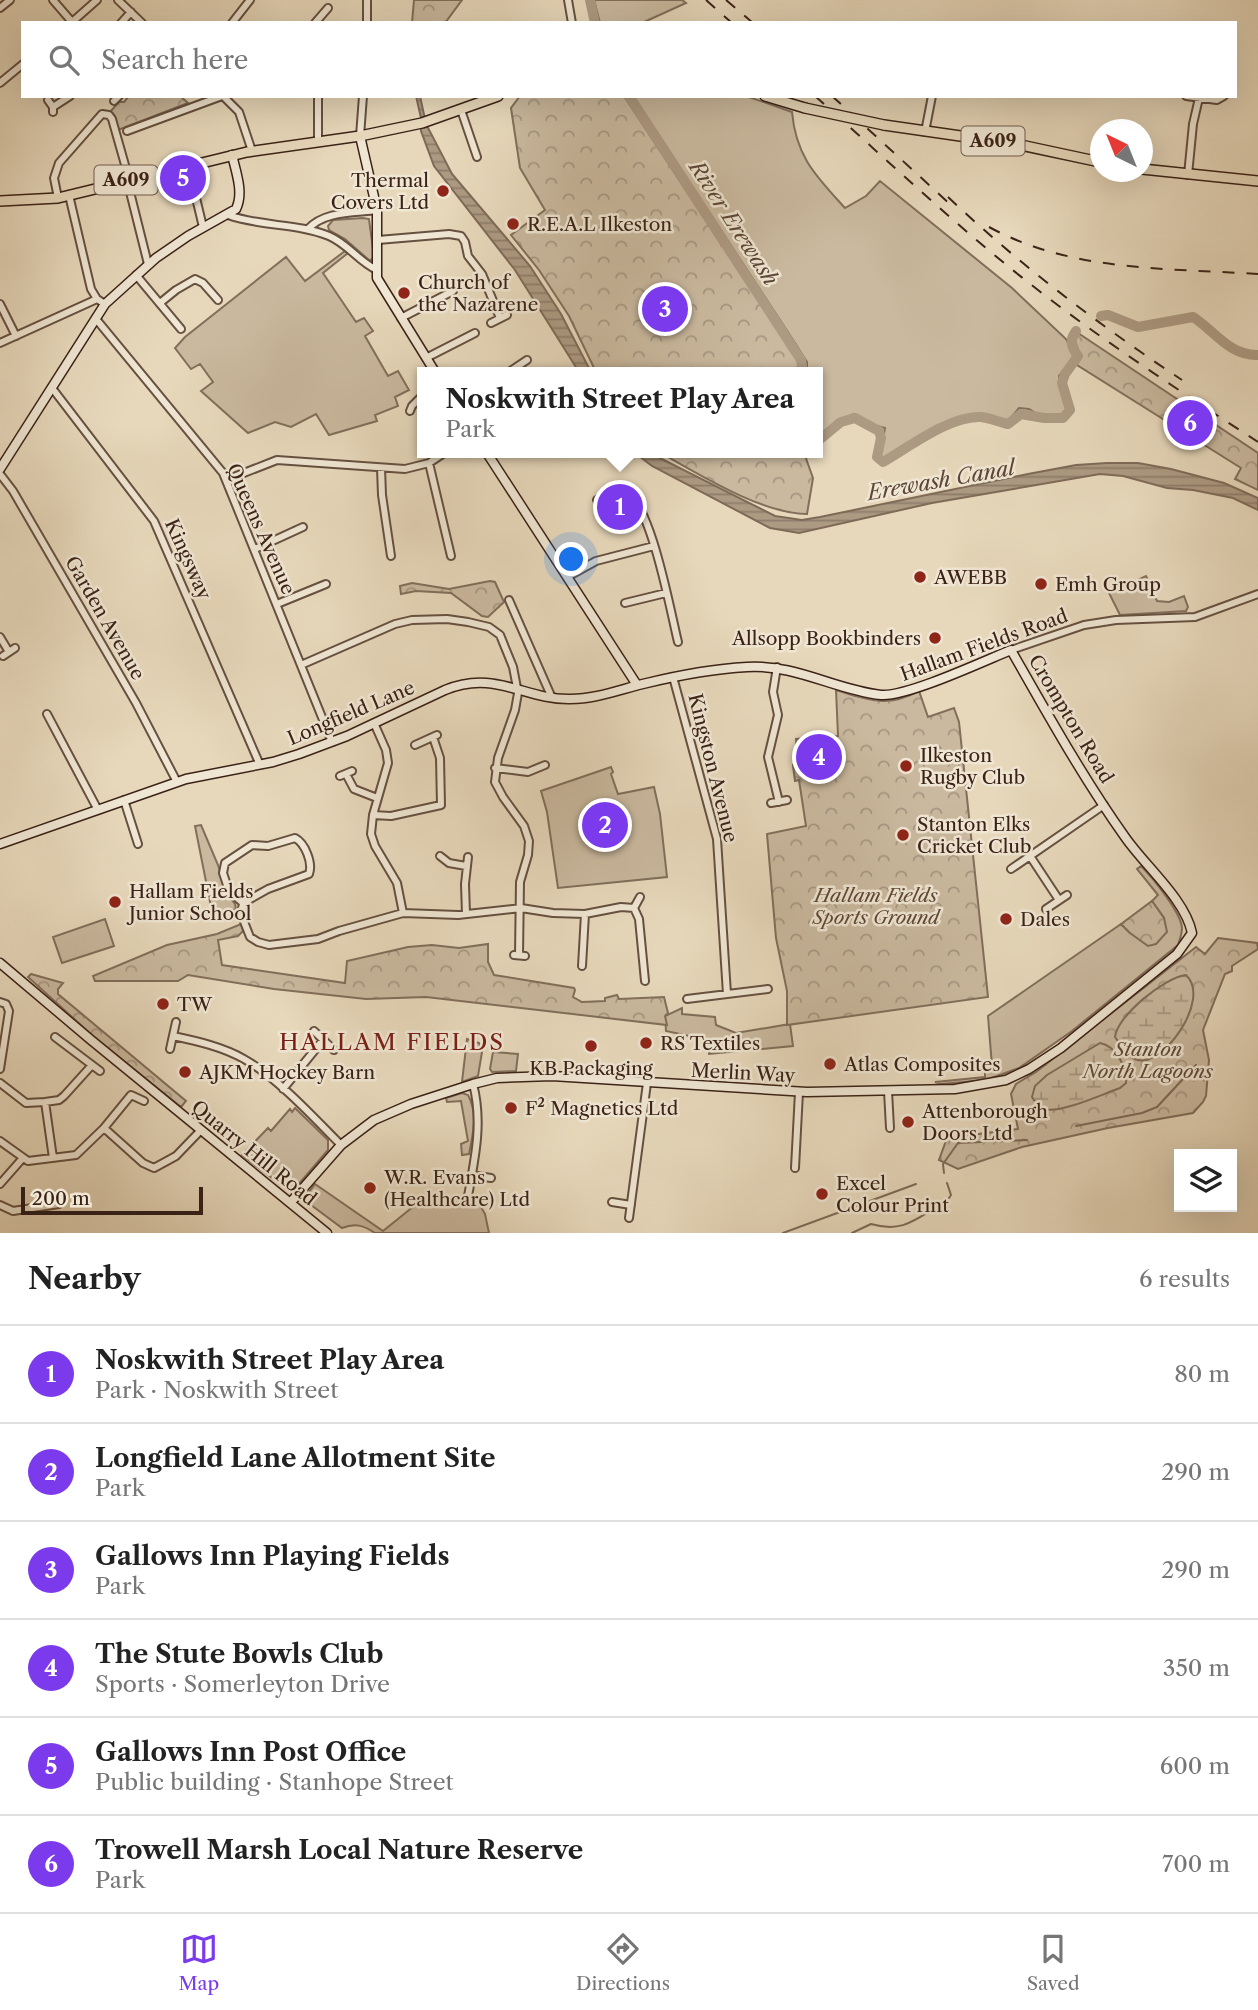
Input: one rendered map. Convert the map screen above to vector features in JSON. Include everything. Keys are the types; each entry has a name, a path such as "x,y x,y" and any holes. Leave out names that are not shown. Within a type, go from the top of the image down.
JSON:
{"main road":[{"name":"A609","path":"0,201 58,198 232,155 360,136 417,124 493,98"},
{"name":"A609","path":"772,98 884,125 1024,145 1090,160"},
{"path":"1153,170 1258,181"}],"street":[{"path":"0,8 10,0"},
{"path":"53,0 70,21"},
{"path":"72,21 97,0"},
{"path":"118,0 140,21"},
{"path":"234,21 250,0"},
{"path":"367,0 367,21"},
{"path":"568,0 572,21"},
{"path":"316,21 324,9"},
{"path":"123,21 131,12"},
{"path":"0,83 21,66"},
{"path":"48,100 53,109 67,98"},
{"path":"122,133 218,98"},
{"path":"225,98 239,112 252,151"},
{"path":"318,98 318,142"},
{"path":"363,98 360,136 377,210 377,270 380,284 432,367"},
{"path":"925,132 932,98"},
{"path":"1188,175 1192,124 1199,98 1220,98"},
{"path":"461,110 474,154"},
{"path":"58,198 54,177 61,159 102,114 108,115 122,133 128,180 148,264"},
{"path":"0,472 105,304 148,264 238,207 238,182 232,155"},
{"path":"188,165 203,227"},
{"path":"69,195 90,287 97,299 105,304"},
{"path":"308,229 318,220 327,217 377,210"},
{"path":"228,215 255,223 308,229 344,243 370,267 377,270"},
{"path":"378,240 449,234 461,236 468,256 504,316 491,323"},
{"path":"136,275 178,319 181,329"},
{"path":"160,303 187,282 202,277 218,300"},
{"path":"401,318 453,291"},
{"path":"0,344 97,299"},
{"path":"0,304 16,336"},
{"name":"Queens Avenue","path":"96,319 226,480 332,742"},
{"path":"426,358 475,333"},
{"path":"519,367 525,364"},
{"name":"Kingsway","path":"52,387 153,519 260,765"},
{"path":"410,413 417,401"},
{"path":"226,480 277,460 412,468 436,458"},
{"path":"490,458 637,685"},
{"path":"429,463 451,556"},
{"path":"381,468 383,505 391,556"},
{"name":"Garden Avenue","path":"0,472 136,703 177,782"},
{"path":"600,496 620,487 628,490 645,516 677,639 667,638"},
{"path":"255,549 303,527"},
{"path":"567,578 596,561 654,545"},
{"path":"277,604 326,584"},
{"path":"639,591 641,598"},
{"path":"625,603 666,593"},
{"name":"Hallam Fields Road","path":"637,685 735,668 777,667 888,695 921,686 1011,650 1084,625 1126,619 1195,617 1258,594"},
{"path":"509,600 551,698"},
{"path":"513,608 520,604"},
{"path":"301,665 402,622 447,619 482,625 497,631 502,637 518,688 515,710 495,768 496,784 524,826 528,841 528,855 520,882 519,955"},
{"path":"0,638 9,652"},
{"name":"Crompton Road","path":"1011,650 1104,805 1183,912 1192,933 1187,942"},
{"path":"777,667 773,692 778,715 768,757 775,802 787,800"},
{"name":"Kingston Avenue","path":"673,677 717,839 727,993"},
{"name":"Longfield Lane","path":"0,844 177,782 299,754 332,742 451,687 480,682 518,688 551,698 593,698 637,685"},
{"path":"47,714 99,810"},
{"path":"374,723 386,750 388,763 377,798 371,834 397,883 403,913"},
{"path":"415,745 435,736 440,758 441,805"},
{"path":"495,768 527,772 545,765"},
{"path":"346,774 354,789 377,798"},
{"path":"124,800 138,844"},
{"path":"373,815 391,816 449,804"},
{"name":"Crompton Road","path":"1012,869 1104,805"},
{"path":"243,903 229,891 223,873 226,860 252,845 268,846 295,838 301,841 311,865 309,873 268,889 243,903 241,912 248,933 258,943 278,945 325,937 403,913 466,914 521,908 584,914 621,907 634,908"},
{"path":"439,856 449,863 466,866"},
{"path":"1030,856 1059,900"},
{"path":"466,914 468,857"},
{"path":"1046,909 1067,895"},
{"path":"634,908 640,897"},
{"path":"634,908 639,919 645,981"},
{"path":"582,966 584,914"},
{"path":"241,938 248,933"},
{"name":"Merlin Way","path":"291,1202 341,1145 380,1117 473,1084 527,1075 799,1092 975,1087 1006,1080 1023,1073 1061,1048 1177,954 1187,942"},
{"name":"Quarry Hill Road","path":"0,962 327,1233"},
{"path":"687,999 768,989"},
{"path":"0,1002 7,1005 9,1011 0,1069"},
{"path":"170,1049 176,1022"},
{"path":"314,1031 334,1050"},
{"path":"173,1036 238,1056 250,1063 283,1089 341,1145"},
{"path":"55,1037 100,1072"},
{"path":"283,1089 323,1040"},
{"path":"0,1083 26,1103 59,1100 92,1065"},
{"path":"629,1218 647,1083"},
{"path":"468,1196 479,1128 478,1102 473,1084"},
{"path":"888,1091 890,1129"},
{"path":"795,1168 799,1092"},
{"path":"0,1141 28,1161 76,1155 104,1128 131,1095 144,1101"},
{"path":"45,1102 53,1158"},
{"path":"104,1128 151,1168 161,1166 176,1156 201,1130"},
{"path":"76,1155 82,1164"},
{"path":"0,1184 22,1159"},
{"path":"795,1159 805,1159"},
{"path":"472,1175 491,1178"},
{"path":"612,1202 631,1205"},
{"path":"0,1205 13,1211 59,1204"},
{"path":"50,1205 51,1215"}],"green space":[{"path":"414,0 462,0 446,21 412,21"},
{"path":"594,0 682,0 686,3 646,21 599,21"},
{"path":"127,98 182,98 188,103 118,130 109,113 119,102 124,102"},
{"path":"518,98 625,98 800,367 594,367 569,316 539,270 511,235 545,210 520,168 511,108"},
{"path":"634,98 752,98 792,112 798,141 809,165 845,208 866,196 880,181 1012,288 1066,339 1075,356 1059,376 1068,411 1062,416 1037,414 1029,409 1019,408 1008,421 985,414 967,415 921,435 883,459 880,455 885,428 869,424 854,414 837,420 823,433 823,367 807,367 807,362"},
{"path":"369,219 374,257 370,261 345,239 329,230 328,226 333,220"},
{"path":"345,251 348,253 323,273 356,322 364,318 373,331 365,336 388,376 398,371 409,390 395,397 398,406 375,415 377,421 329,435 316,414 291,427 275,422 248,433 201,391 213,382 200,364 191,369 175,348 185,337 286,257 305,281"},
{"path":"1078,333 1258,453 1258,490 1235,479 1241,468 1077,365 1080,354 1074,339"},
{"path":"670,458 806,458 813,478 807,514 771,508 713,482"},
{"path":"1146,576 1157,601 1169,602 1184,596 1188,607 1186,611 1120,615 1109,593"},
{"path":"495,582 504,602 488,617 482,616 451,593 416,591 401,594 400,586 412,583 449,589"},
{"name":"Hallam Fields Sports Ground","path":"836,690 878,701 897,699 919,691 928,717 954,708 959,722 988,997 787,1025 787,991 776,938 767,834 806,826 799,780 795,781 793,765 798,764 796,739 838,736"},
{"path":"611,767 618,794 654,787 667,877 558,888 547,812 541,791"},
{"path":"201,825 226,892 236,909 213,917 195,826"},
{"path":"1141,866 1159,886 1177,913 1182,928 1178,945 1072,1031 1019,1068 986,1080 942,1084 935,1082 985,1077 985,1068 992,1066 988,1016 1121,924 1130,933 1164,918 1152,901 1158,895 1137,869"},
{"path":"1152,901 1164,918 1167,932 1156,944 1148,946 1121,924"},
{"path":"105,919 114,946 62,963 53,937"},
{"path":"241,924 243,931 238,936 218,940 222,965 345,983 347,961 408,947 432,945 459,948 488,944 488,962 494,975 574,988 573,997 582,1002 605,1001 605,998 617,995 619,999 664,997 668,1013 665,1016 667,1025 426,997 366,999 274,989 188,975 178,981 95,981 93,976 167,945 217,934"},
{"name":"Stanton North Lagoons","path":"1218,938 1257,943 1258,949 1232,966 1232,971 1225,974 1203,1030 1209,1060 1206,1096 1193,1113 1022,1147 958,1169 939,1160 947,1138 1018,1129 1011,1094 1016,1084 1036,1072 1196,947 1205,954"},
{"path":"31,974 63,983 58,994 186,1101 181,1107 93,1036 28,977"},
{"path":"1186,975 1192,986 1193,999 1181,1029 1160,1053 1148,1059 1138,1060 1131,1057 1115,1037 1124,1019 1155,990 1177,977"},
{"path":"682,1008 682,1014 715,1017 716,1025 736,1033 790,1024 793,1046 709,1054 708,1040 666,1031 665,1016"},
{"path":"467,1039 479,1043 482,1052 478,1076 462,1082"},
{"path":"1100,1043 1116,1053 1125,1070 1126,1083 1093,1099 1060,1109 1051,1110 1038,1106 1032,1097 1035,1086 1047,1075"},
{"path":"493,1052 518,1054 516,1071 492,1072 490,1069"},
{"path":"462,1093 468,1095 474,1117 469,1154 462,1155 461,1144 468,1141 461,1101 447,1102 446,1098"},
{"path":"295,1108 328,1140 328,1150 293,1190 288,1190 242,1155 268,1128 271,1131 290,1109 292,1112"},
{"path":"315,1184 383,1231 414,1206 436,1194 480,1205 489,1233 375,1233 359,1226 342,1228 307,1202 306,1196"}],"shaded area":[{"path":"416,98 420,98 426,124 452,174 530,266 561,314 588,367 576,367 515,270 434,166 421,131"},
{"path":"642,458 660,458 775,516 802,520 1076,465 1107,463 1138,463 1224,483 1258,498 1258,510 1233,498 1167,488 1123,476 1100,474 932,503 799,533 770,528"}],"waterway":[{"name":"River Erewash","path":"590,0 595,21"},
{"name":"River Erewash","path":"630,98 801,360 802,367"},
{"name":"River Erewash","path":"1101,316 1108,315 1138,327 1193,317 1230,347 1258,355"},
{"name":"River Erewash","path":"823,437 841,422 855,418 879,431 881,438 877,457 883,462 930,433 969,418 981,417 1008,424 1021,414 1063,418 1070,410 1062,383 1078,356 1072,344 1076,331"},
{"path":"1076,1126 1142,1113 1157,1107 1196,1065"},
{"path":"944,1173 943,1164 958,1143 1027,1140"},
{"path":"947,1183 951,1195 949,1198"},
{"path":"783,1233 916,1184"},
{"path":"852,1233 871,1224 889,1227 904,1225 935,1208"}],"railway":[{"path":"706,0 730,21"},
{"path":"726,0 751,21"},
{"path":"817,98 951,218 1029,283 1125,354 1258,442"},
{"path":"834,98 952,206"},
{"path":"948,197 1003,247 1061,293 1182,380"},
{"path":"989,227 1021,242 1086,260 1154,268 1258,274"}],"place":[{"name":"Gallows Inn Post Office","path":"183,178"},
{"name":"Thermal Covers Ltd","path":"443,191"},
{"name":"R.E.A.L Ilkeston","path":"513,224"},
{"name":"Church of the Nazarene","path":"404,293"},
{"name":"Gallows Inn Playing Fields","path":"665,309"},
{"name":"Trowell Marsh Local Nature Reserve","path":"1190,423"},
{"name":"Noskwith Street Play Area","path":"620,507"},
{"name":"AWEBB","path":"920,577"},
{"name":"Emh Group","path":"1041,584"},
{"name":"Allsopp Bookbinders","path":"935,638"},
{"name":"The Stute Bowls Club","path":"819,757"},
{"name":"Ilkeston Rugby Club","path":"906,766"},
{"name":"Longfield Lane Allotment Site","path":"605,825"},
{"name":"Stanton Elks Cricket Club","path":"903,835"},
{"name":"Hallam Fields Junior School","path":"115,902"},
{"name":"Dales","path":"1006,919"},
{"name":"TW","path":"163,1004"},
{"name":"RS Textiles","path":"646,1043"},
{"name":"KB Packaging","path":"591,1046"},
{"name":"Atlas Composites","path":"830,1064"},
{"name":"AJKM Hockey Barn","path":"185,1072"},
{"name":"F² Magnetics Ltd","path":"511,1108"},
{"name":"Attenborough Doors Ltd","path":"908,1122"},
{"name":"W.R. Evans (Healthcare) Ltd","path":"370,1188"},
{"name":"Excel Colour Print","path":"822,1194"}],"district":[{"name":"HALLAM FIELDS","path":"392,1042"}],"water label":[{"name":"Erewash Canal","path":"941,480"}]}
